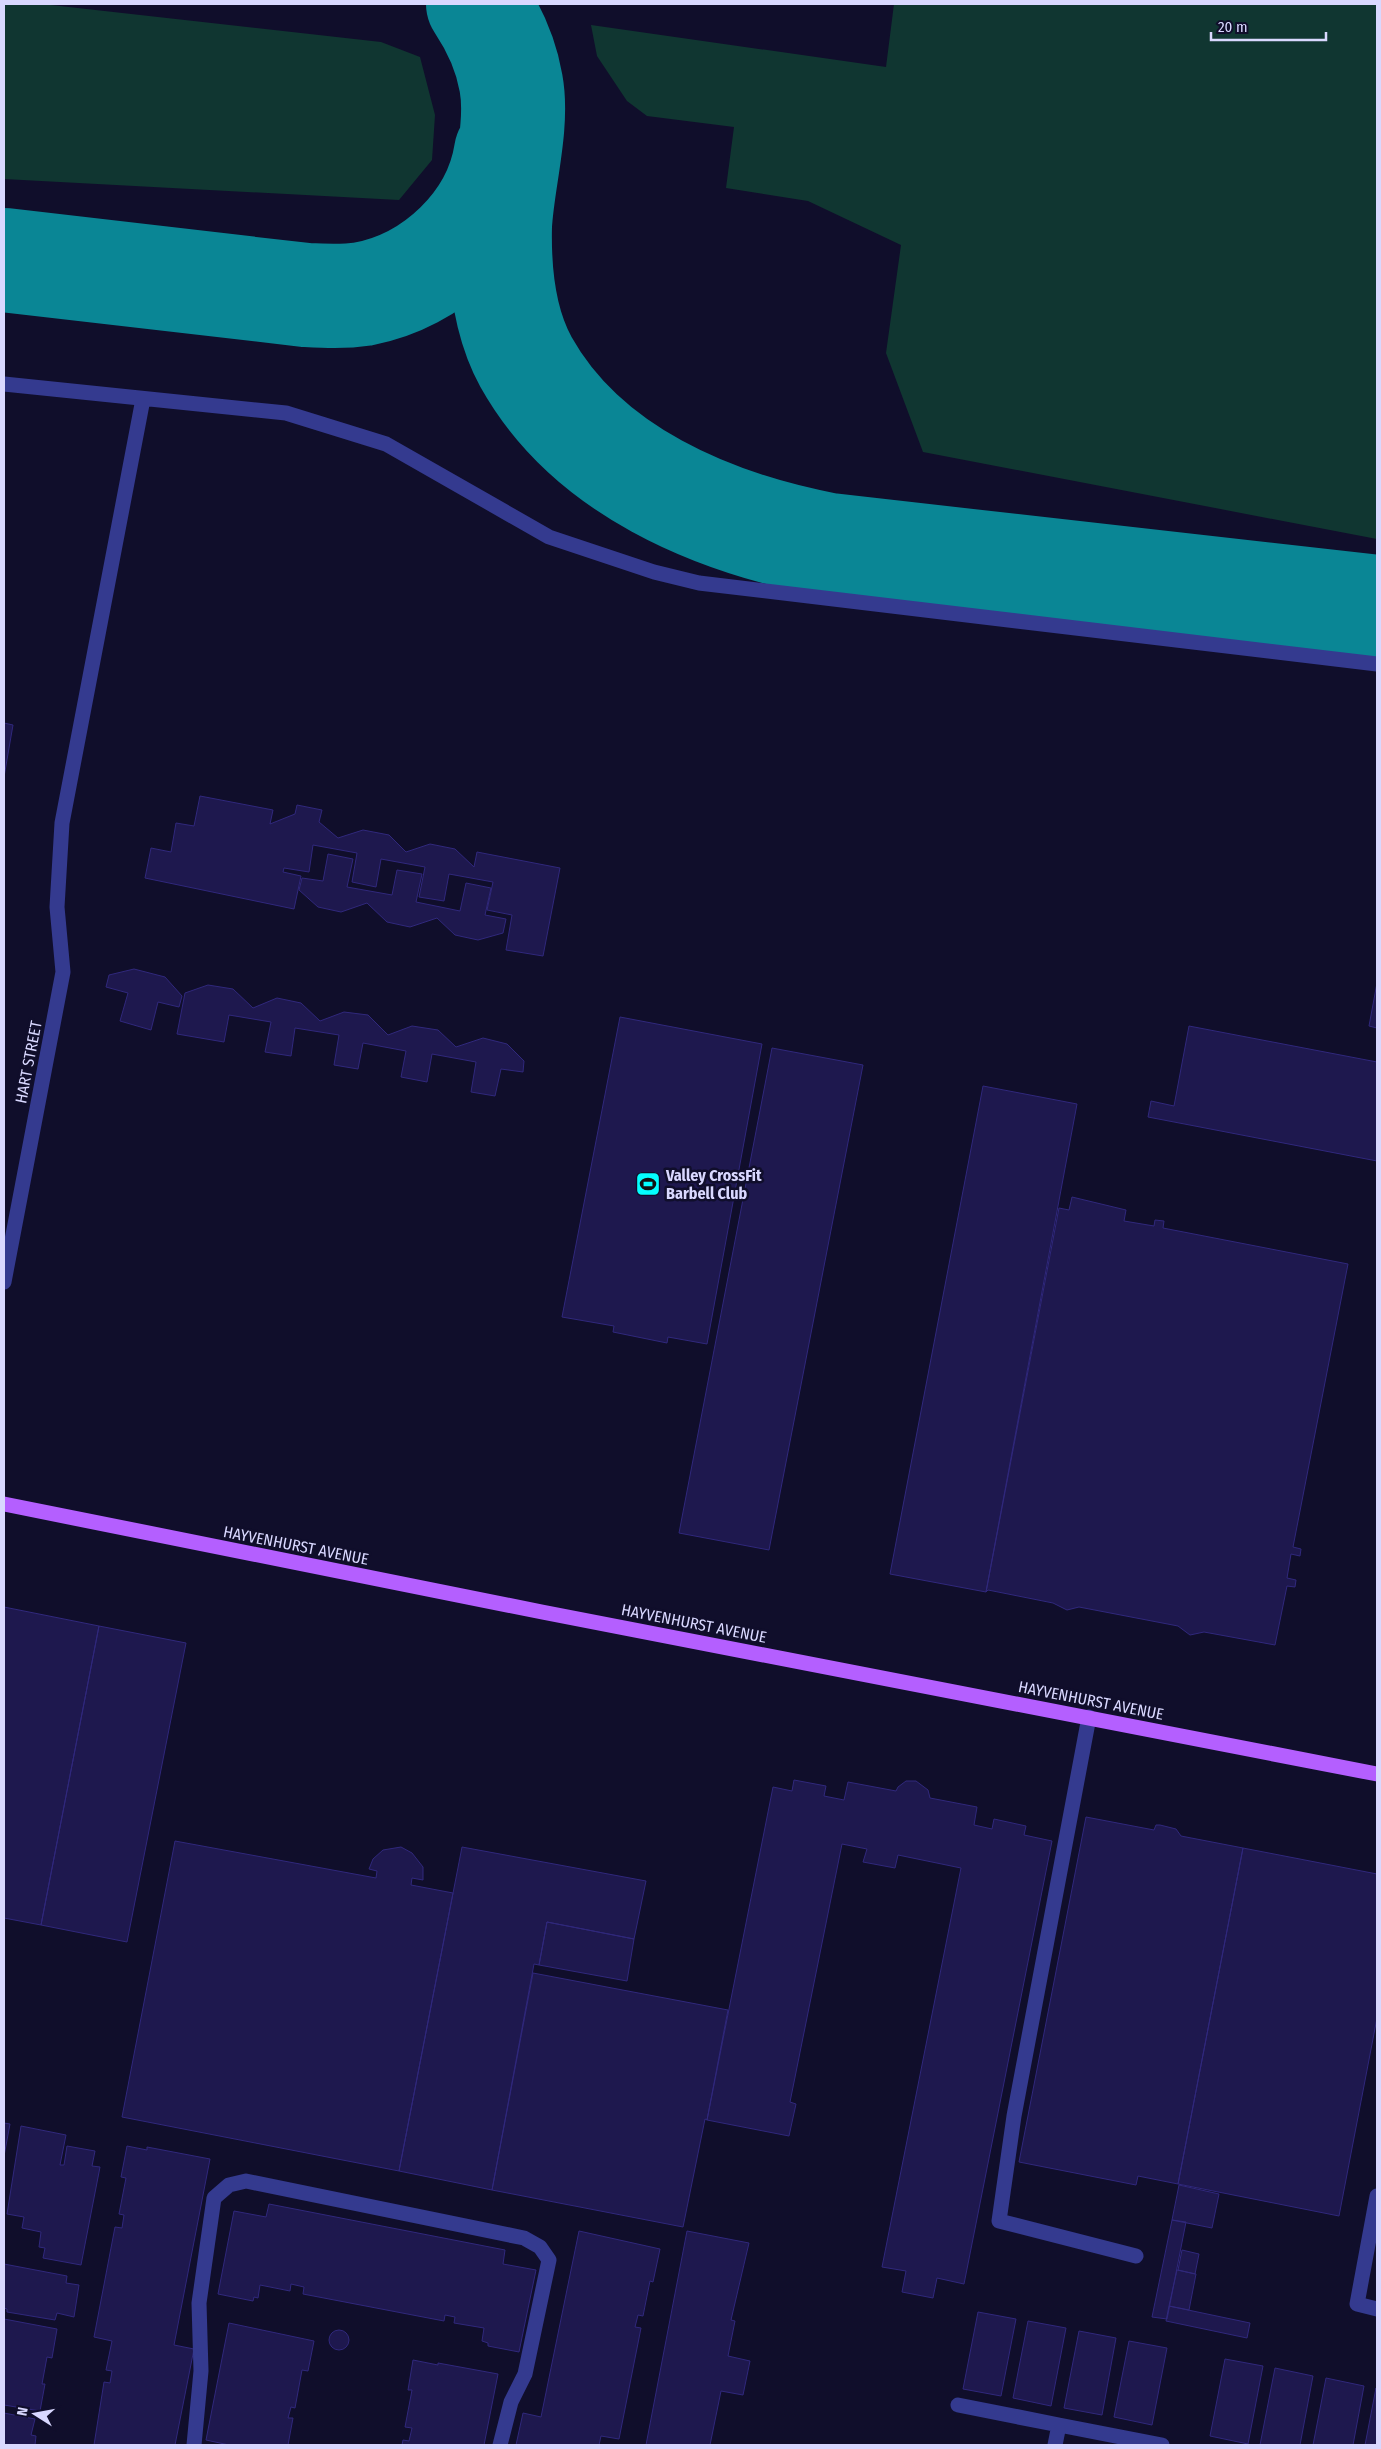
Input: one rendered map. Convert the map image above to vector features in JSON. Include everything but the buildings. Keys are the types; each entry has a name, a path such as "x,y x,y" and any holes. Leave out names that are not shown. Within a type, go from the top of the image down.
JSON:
{"main road":[{"name":"HAYVENHURST AVENUE","path":"4,1504 542,1612 1377,1774"}],"street":[{"path":"4,384 286,414 386,444 549,537 654,572 699,582 1377,664"},
{"name":"HART STREET","path":"4,1282 63,972 57,906 62,823 143,399"},
{"path":"1088,1718 1014,2116 999,2221 1136,2256"},
{"path":"194,2445 201,2371 199,2302 214,2198 229,2185 246,2181 524,2238 540,2246 549,2260 525,2374 511,2402 500,2445"},
{"path":"1377,2196 1357,2304 1377,2309"},
{"path":"958,2405 1162,2445"},
{"path":"1055,2445 1059,2425"}],"green space":[{"path":"4,4 42,4 381,42 420,57 435,115 432,160 399,200 4,179"},
{"path":"894,4 1377,4 1377,539 923,452 886,353 901,245 808,201 726,188 734,127 647,116 627,101 597,56 591,25 886,67"}],"taxiway":[{"path":"478,4 503,52 509,72 513,100 512,136 500,226 504,296 513,330 526,362 552,400 583,433 618,462 657,486 698,506 741,522 829,545 1377,607"},
{"path":"4,260 306,295 341,296 363,294 389,287 413,276 436,262 457,245 474,225 489,202 500,178 506,152"}],"place":[{"name":"Valley CrossFit Barbell Club","path":"648,1184"}]}
